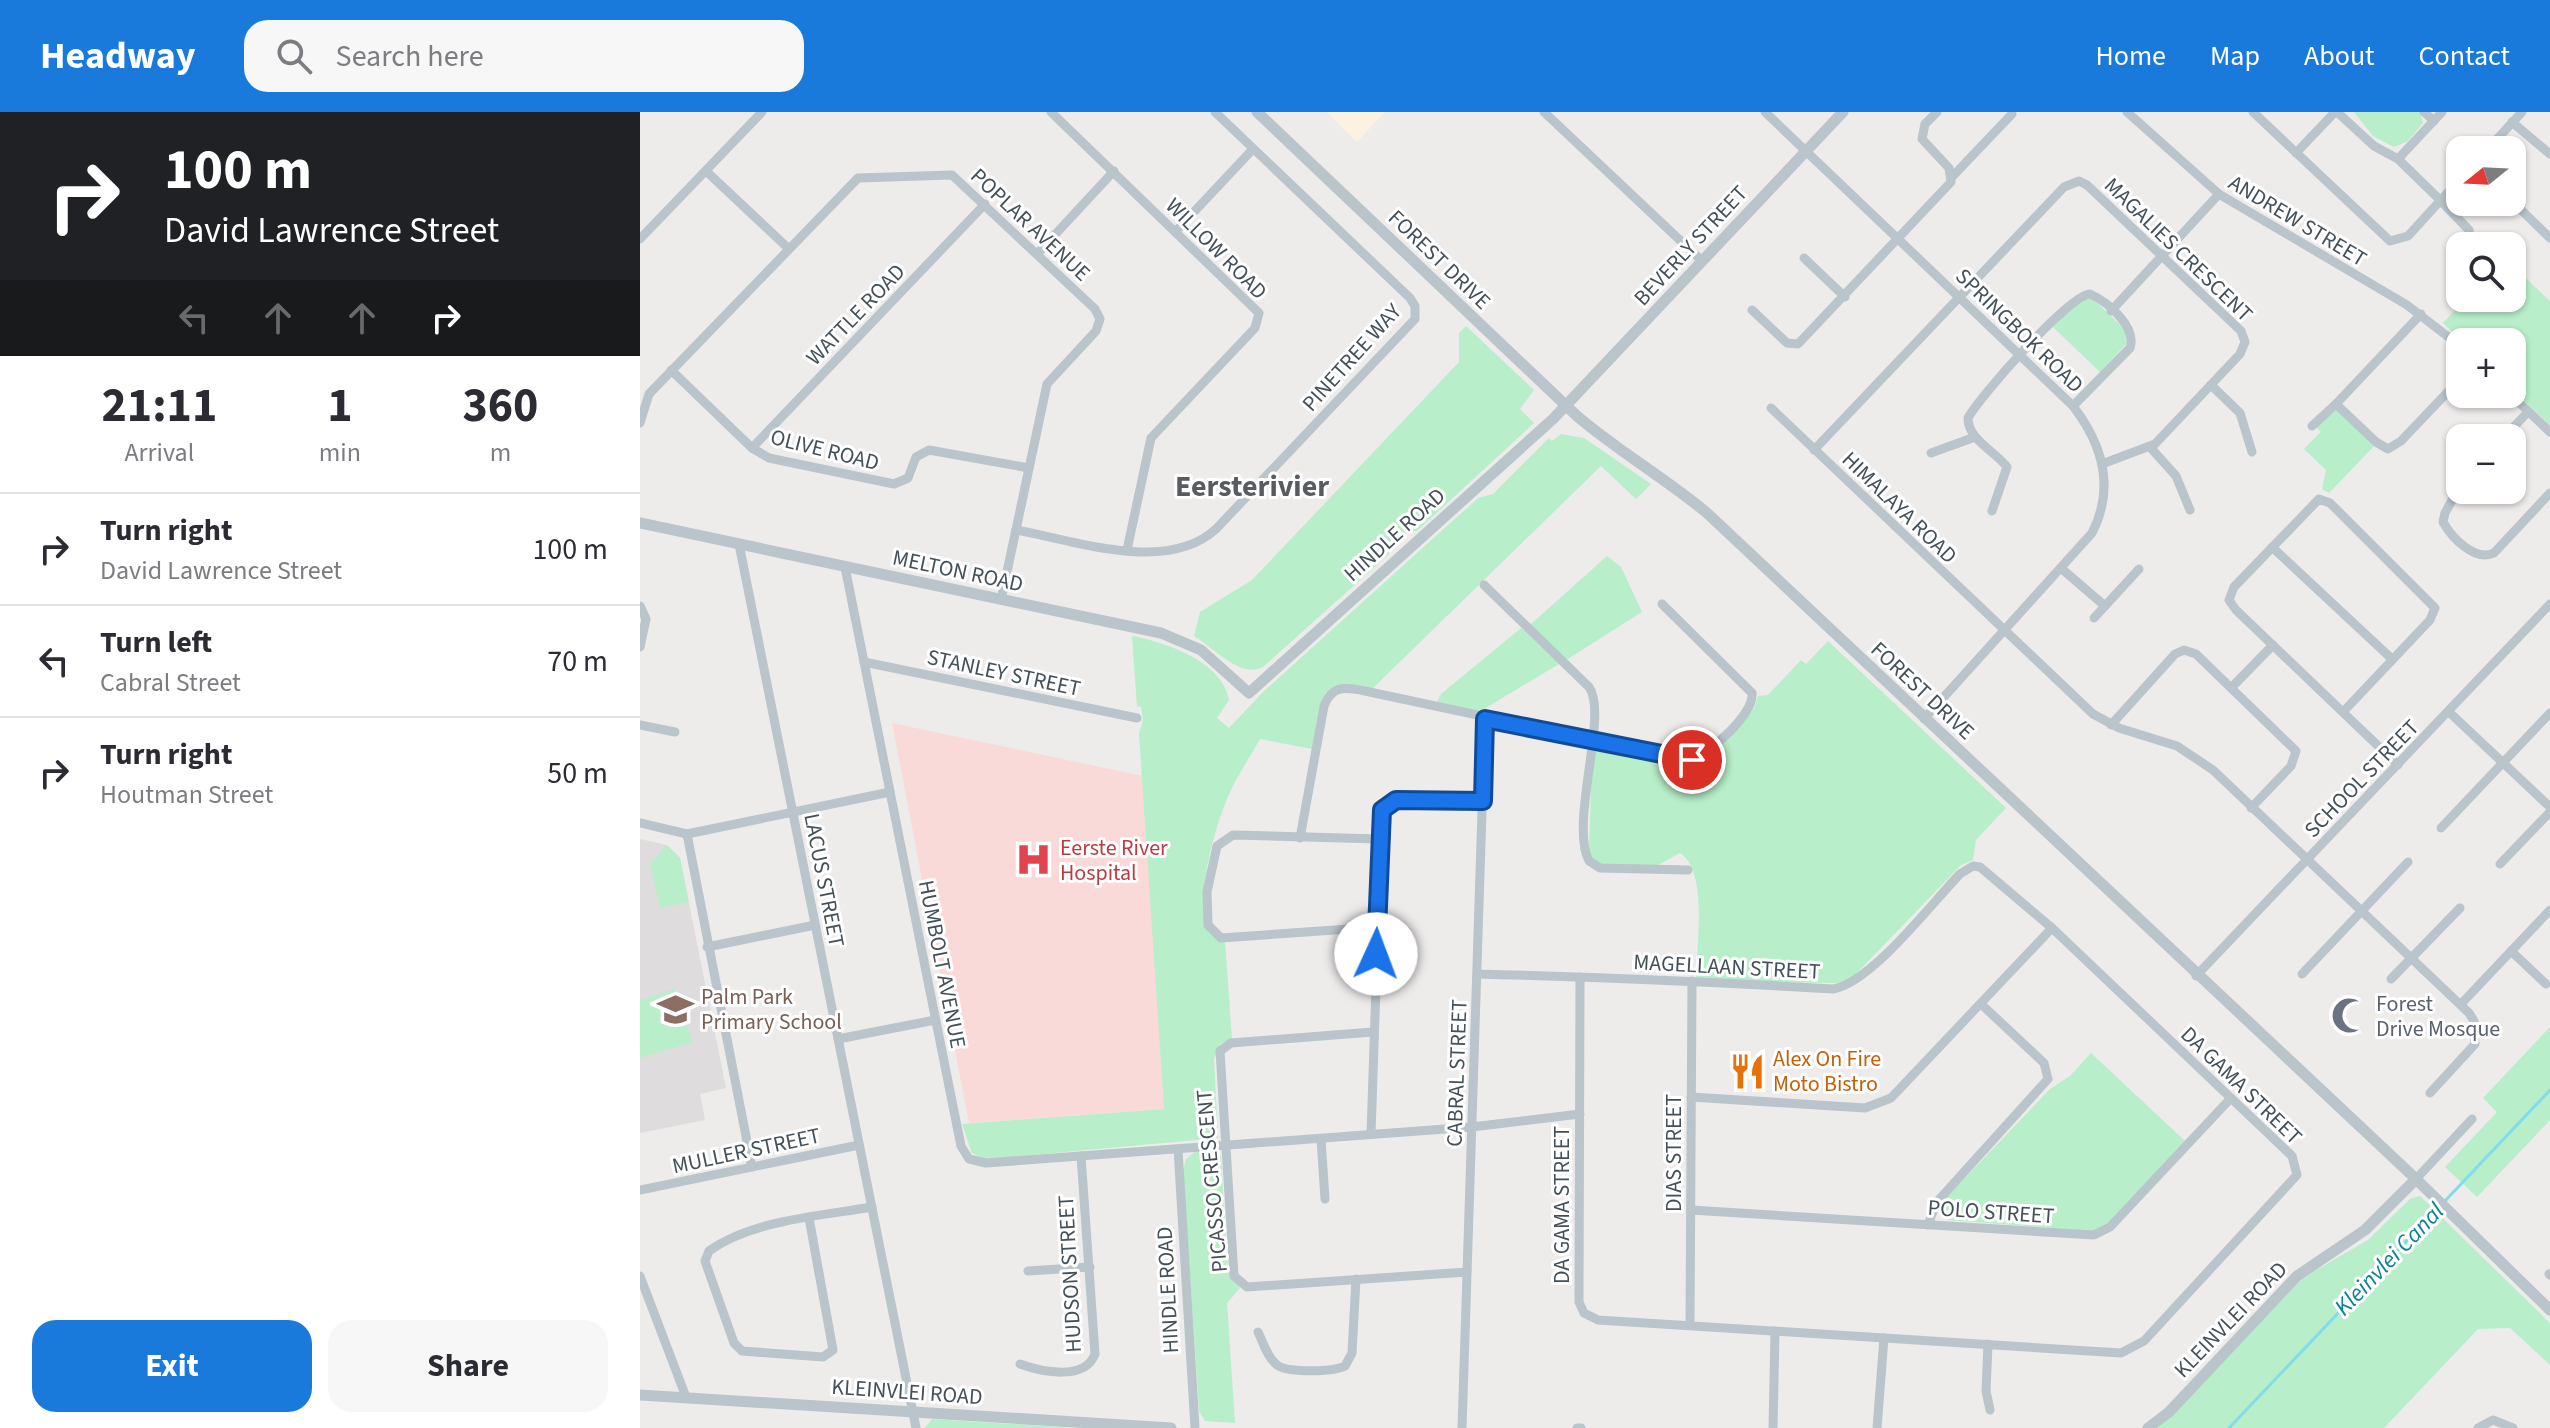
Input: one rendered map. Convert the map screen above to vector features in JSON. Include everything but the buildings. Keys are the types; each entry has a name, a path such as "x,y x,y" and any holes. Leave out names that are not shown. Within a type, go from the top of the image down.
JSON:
{"street":[{"path":"640,239 762,112"},
{"name":"WILLOW ROAD","path":"1051,112 1255,306 1259,321 1151,438 1127,550"},
{"name":"PINETREE WAY","path":"1127,550 1154,554 1174,552 1209,536 1416,315 1410,298 1215,112"},
{"path":"1544,112 1702,261"},
{"name":"SPRINGBOK ROAD","path":"1765,112 2073,406 2093,437 2102,464 2106,488 2098,522 2062,569 1924,719"},
{"name":"BEVERLY STREET","path":"1566,405 1843,112"},
{"path":"1752,310 1793,345 1803,341 1950,187 1952,177 1949,168 1922,139 1925,124 1937,112"},
{"name":"ANDREW STREET","path":"2127,112 2219,194 2421,314 2446,335"},
{"path":"2253,112 2381,234 2395,242 2408,236 2446,194"},
{"path":"2296,153 2336,112 2374,146 2398,159 2469,232"},
{"path":"2424,112 2434,121"},
{"path":"2398,159 2442,112"},
{"path":"2500,136 2522,112"},
{"path":"1952,177 2011,113"},
{"name":"FOREST DRIVE","path":"1265,115 1608,443 1659,474 1707,513 2196,976 2416,1179 2550,1310"},
{"path":"2512,122 2550,154"},
{"path":"1176,231 1253,149"},
{"path":"706,171 789,249"},
{"path":"1037,254 1114,171"},
{"name":"POPLAR AVENUE","path":"640,423 646,397 864,175 947,173 957,178 1095,309 1100,323 1047,384 1001,600"},
{"name":"MAGALIES CRESCENT","path":"1814,450 2064,187 2074,181 2087,185 2244,335 2243,350 2150,447 2102,464"},
{"path":"2111,311 2219,194"},
{"name":"WATTLE ROAD","path":"752,448 985,204"},
{"path":"2526,215 2550,238"},
{"path":"1804,258 1845,297"},
{"path":"1992,511 2007,467 1968,427 1970,413 2020,354 2079,295 2094,295 2129,328 2131,344 2073,406"},
{"path":"2312,426 2421,314"},
{"name":"OLIVE ROAD","path":"671,370 752,448 769,458 894,484 905,481 916,457 929,450 1029,468"},
{"path":"2211,385 2240,413 2252,452"},
{"path":"2336,404 2376,442 2388,449 2401,441 2446,394"},
{"name":"HINDLE ROAD","path":"1249,693 1566,405"},
{"name":"HIMALAYA ROAD","path":"1771,408 2081,703 2111,725 2177,746 2213,770 2461,1004"},
{"path":"2524,408 2550,432"},
{"path":"2516,424 2528,412"},
{"path":"1931,453 1975,437"},
{"path":"2150,447 2176,476 2190,510"},
{"path":"2450,504 2443,522 2476,555 2484,557 2494,553 2550,493"},
{"path":"2343,712 2430,620 2435,608 2433,602 2330,503 2322,499 2313,502 2234,587 2229,600 2273,645 2398,765"},
{"name":"MELTON ROAD","path":"640,523 1175,638 1211,656 1249,693"},
{"path":"1016,530 1127,550"},
{"name":"LACUS STREET","path":"739,544 916,1428"},
{"path":"2272,547 2392,659"},
{"name":"HUMBOLT AVENUE","path":"845,567 961,1146 969,1159 982,1164 1472,1127 1580,1114"},
{"path":"2062,569 2105,606"},
{"path":"2094,618 2139,569"},
{"path":"1484,585 1593,692 1597,707 1590,740 1584,846 1589,861 1600,868 1688,870"},
{"path":"1300,838 1324,706 1332,691 1346,687 1485,719 1692,760 1705,754 1750,706 1753,698 1748,685 1662,604"},
{"name":"SCHOOL STREET","path":"2196,976 2550,604"},
{"path":"640,606 646,619 640,647"},
{"path":"2232,687 2273,645"},
{"path":"2111,725 2179,651 2196,654 2293,747 2296,755 2291,766 2251,808"},
{"name":"STANLEY STREET","path":"864,662 1137,718"},
{"path":"2449,712 2550,809 2500,864"},
{"path":"2441,828 2550,713"},
{"name":"CABRAL STREET","path":"1462,1428 1485,719"},
{"path":"640,725 675,732"},
{"path":"640,823 687,834 890,792"},
{"path":"1371,1134 1382,810 1392,801 1483,801"},
{"path":"687,834 752,1167"},
{"path":"1377,927 1226,938 1213,933 1208,925 1207,892 1214,854 1221,841 1233,835 1379,839"},
{"path":"2302,974 2408,862"},
{"name":"MAGELLAAN STREET","path":"1478,974 1843,987 1864,976 1960,874 1973,866"},
{"name":"DA GAMA STREET","path":"1580,977 1579,1291 1584,1313 1598,1320 2115,1353 2133,1349 2144,1341 2297,1175 2292,1156 2052,928 1988,870 1973,866"},
{"path":"2391,979 2460,908"},
{"path":"2430,1093 2476,1042 2472,1016 2461,1004 2550,910"},
{"path":"707,947 815,925"},
{"path":"1691,1097 1865,1108 1878,1105 1891,1098 2052,928"},
{"path":"2511,951 2546,984"},
{"name":"DIAS STREET","path":"1690,1324 1692,981"},
{"path":"1928,1225 1936,1203 2048,1079 2044,1063 1981,1004"},
{"path":"838,1039 935,1020"},
{"name":"PICASSO CRESCENT","path":"1373,1032 1231,1043 1222,1048 1218,1055 1232,1270 1239,1282 1247,1287 1467,1272"},
{"name":"POLO STREET","path":"1691,1210 2100,1233 2110,1227 2231,1098"},
{"path":"2416,1179 2472,1119"},
{"path":"1321,1139 1325,1199"},
{"name":"MULLER STREET","path":"640,1190 859,1145"},
{"name":"HINDLE ROAD","path":"1178,1149 1195,1428"},
{"name":"HUDSON STREET","path":"1020,1364 1038,1370 1079,1371 1092,1361 1096,1349 1081,1156"},
{"name":"KLEINVLEI ROAD","path":"2148,1428 2169,1412 2297,1276 2365,1230 2416,1179"},
{"path":"809,1218 833,1350 823,1357 742,1351 734,1343 705,1261 706,1254 712,1248 757,1230 809,1218 872,1207"},
{"path":"1028,1271 1090,1267"},
{"path":"640,1276 644,1304 686,1397"},
{"path":"1258,1332 1270,1357 1282,1368 1327,1371 1345,1366 1352,1353 1356,1279"},
{"path":"1773,1428 1775,1331"},
{"path":"1877,1428 1884,1338"},
{"path":"1988,1344 1986,1391 1990,1410"},
{"name":"KLEINVLEI ROAD","path":"640,1395 1171,1428"},
{"path":"2478,1428 2498,1420 2513,1428"}],"shaded area":[{"path":"1326,112 1385,112 1357,142"},
{"name":"Eerste River Hospital","path":"892,723 1143,776 1164,1109 969,1123"},
{"name":"Palm Park Primary School","path":"640,839 667,845 680,858 726,1088 700,1094 705,1120 640,1133"}],"green space":[{"path":"2354,112 2420,112 2423,123 2408,141 2394,147 2373,136"},
{"path":"2526,278 2550,301 2550,425 2526,402 2526,328 2448,328 2443,323 2453,312 2526,312"},
{"path":"2086,297 2096,302 2127,331 2126,344 2100,372 2053,327 2078,300"},
{"path":"1466,326 1534,390 1520,409 1534,423 1418,530 1407,534 1394,529 1389,534 1393,546 1388,555 1263,667 1255,670 1237,666 1194,636 1200,612 1252,580 1459,362 1459,333"},
{"path":"2333,410 2338,411 2374,446 2329,493 2322,489 2326,470 2304,449 2321,432 2315,426"},
{"path":"1561,434 1584,438 1651,484 1636,499 1601,466 1373,688 1354,685 1330,689 1320,705 1312,749 1260,739 1230,792 1210,854 1204,901 1205,920 1212,935 1225,942 1232,1039 1220,1044 1214,1059 1218,1138 985,1159 972,1153 962,1124 1164,1109 1139,734 1143,720 1141,706 1137,707 1132,636 1175,649 1216,674 1229,700 1217,718 1229,728 1263,692 1478,498 1493,494 1549,438 1552,441"},
{"path":"1607,556 1621,567 1642,612 1566,660 1530,625"},
{"path":"1521,628 1559,664 1479,712 1437,702 1441,694"},
{"path":"1828,641 2006,808 1976,840 1973,860 1961,865 1852,978 1837,983 1696,981 1698,893 1689,862 1680,853 1656,866 1604,865 1593,861 1589,850 1592,757 1597,750 1606,746 1697,763 1714,753 1754,708 1758,696 1768,695 1801,660 1806,664"},
{"path":"667,845 680,858 689,902 660,908 650,864"},
{"path":"675,989 692,1042 640,1058 640,1000"},
{"path":"2550,1027 2550,1120 2477,1197 2445,1167 2497,1112 2483,1098"},
{"path":"2091,1053 2185,1141 2106,1225 2092,1231 1948,1220 1942,1210 1945,1199 2050,1089 2070,1076"},
{"path":"1196,1151 1217,1151 1221,1156 1228,1271 1240,1288 1227,1303 1235,1423 1205,1421 1199,1411 1183,1170 1186,1159"},
{"path":"2420,1196 2550,1323 2550,1365 2510,1328 2478,1329 2384,1428 2158,1428 2304,1277 2368,1240 2410,1199"},
{"path":"932,1419 1074,1428 925,1428"}],"waterway":[{"name":"Kleinvlei Canal","path":"2444,1202 2550,1090"},
{"name":"Kleinvlei Canal","path":"2229,1428 2438,1208"}],"place":[{"name":"Eerste River Hospital","path":"1034,860"},
{"name":"Palm Park Primary School","path":"675,1009"},
{"name":"Forest Drive Mosque","path":"2350,1016"},
{"name":"Alex On Fire Moto Bistro","path":"1747,1071"}],"district":[{"name":"Eersterivier","path":"1252,486"}],"route":[{"path":"1376,954 1382,810 1396,800 1483,801 1485,719 1692,760"}]}
